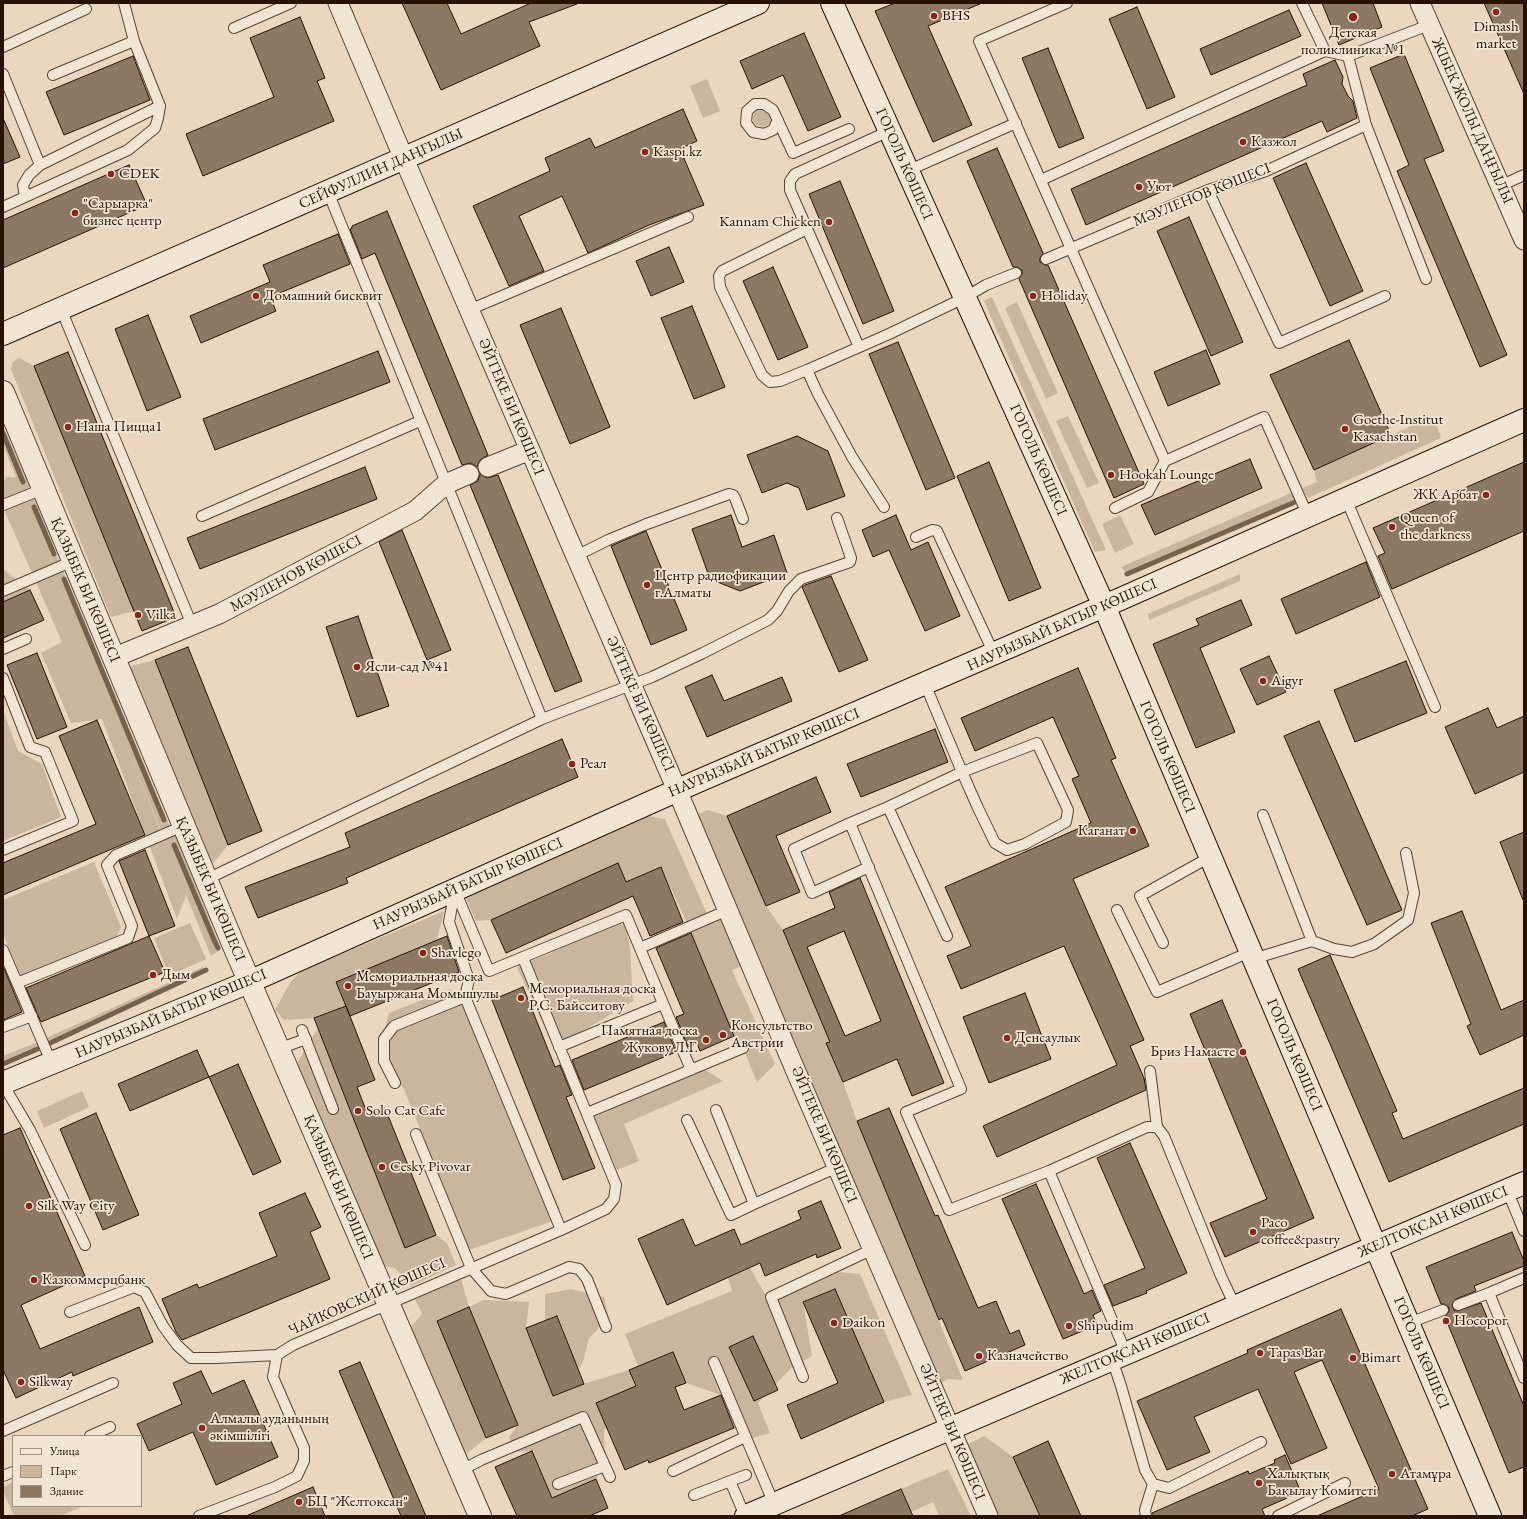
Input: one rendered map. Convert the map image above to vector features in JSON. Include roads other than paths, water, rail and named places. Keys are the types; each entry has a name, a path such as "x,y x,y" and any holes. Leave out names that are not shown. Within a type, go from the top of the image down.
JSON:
{"main road":[{"name":"СЕЙФУЛЛИН ДАҢҒЫЛЫ","path":"3,334 758,3"},
{"name":"ГОГОЛЬ КӨШЕСІ","path":"832,3 1104,606 1490,1516"},
{"name":"ҚАЗЫБЕК БИ КӨШЕСІ","path":"3,392 205,880 480,1516"},
{"name":"НАУРЫЗБАЙ БАТЫР КӨШЕСІ","path":"3,1084 249,982 677,790 1104,606 1524,420"},
{"name":"ЖЕЛТОҚСАН КӨШЕСІ","path":"745,1516 1515,1186"}],"street":[{"name":"ӘЙТЕКЕ БИ КӨШЕСІ","path":"338,3 988,1516"},
{"name":"ЖІБЕК ЖОЛЫ ДАҢҒЫЛЫ","path":"1420,3 1524,240"},
{"path":"488,467 530,450"},
{"name":"МӘУЛЕНОВ КӨШЕСІ","path":"113,658 219,614 415,511 446,484 469,474"}],"lane":[{"path":"3,207 128,150 155,128 160,106 134,41 124,3"},
{"path":"234,28 291,3"},
{"path":"1067,3 979,41 1165,461"},
{"path":"1302,3 1325,51"},
{"path":"3,47 86,9"},
{"path":"1041,180 1325,51 1348,56 1429,25"},
{"path":"53,75 134,41"},
{"path":"1348,56 1366,125 1426,279"},
{"path":"3,74 40,165"},
{"path":"25,197 23,185 29,175 40,165 160,106"},
{"path":"778,120 793,153 849,129"},
{"path":"907,171 1016,123"},
{"name":"МӘУЛЕНОВ КӨШЕСІ","path":"1046,259 1208,190 1266,171 1366,125"},
{"path":"859,347 790,190 790,181 795,174 889,131"},
{"path":"1500,186 1524,175"},
{"path":"1208,190 1279,343 1385,296"},
{"path":"328,192 542,719"},
{"path":"469,310 688,217"},
{"path":"807,229 722,271 719,276 720,287 762,375 770,382 780,381 889,334 964,298 986,285 1016,273"},
{"path":"61,309 192,626"},
{"path":"807,370 818,394 852,457 884,507"},
{"path":"1115,508 1148,492 1165,461 1264,417 1308,516"},
{"path":"202,516 420,420"},
{"path":"3,505 43,489"},
{"path":"576,556 608,540 644,525 729,494 733,495 735,498 743,519"},
{"path":"1346,499 1435,707"},
{"path":"205,880 542,719 661,674 768,620 777,611 789,591 801,579 850,562 851,558 837,518"},
{"path":"916,537 932,530 937,531 994,654"},
{"path":"3,591 73,560"},
{"path":"3,649 26,639"},
{"path":"3,850 73,821 45,752 30,747 4,684"},
{"path":"869,867 812,893 794,849 962,772 1038,744 1068,810 1066,822 1025,844 1007,850 995,843 962,772 925,684"},
{"path":"888,807 947,936"},
{"path":"1263,815 1312,941"},
{"path":"850,823 961,1089 906,1112 950,1210 1049,1171 1147,1127 1157,1127"},
{"path":"17,983 128,938 132,926 107,865 116,855 183,826"},
{"path":"1117,910 1157,992 1252,956 1312,941 1334,949 1352,952 1374,944 1408,920 1414,893 1406,853"},
{"path":"1163,943 1140,896 1210,857"},
{"path":"455,890 489,971 626,915 691,1070"},
{"path":"455,890 449,922 469,980 465,997 561,1230"},
{"path":"640,948 728,910"},
{"path":"3,950 52,1064"},
{"name":"ЧАЙКОВСКИЙ КӨШЕСІ","path":"199,1516 275,1487 297,1476 304,1462 304,1448 272,1377 277,1355 292,1345 561,1230 606,1209 614,1199 616,1185 523,958"},
{"path":"395,1083 384,1062 384,1039 394,1026 465,997"},
{"path":"560,1047 664,1004"},
{"path":"3,1027 32,1016"},
{"path":"278,1049 304,1034 333,1109"},
{"path":"587,1114 743,1048"},
{"path":"1150,1071 1157,1127 1164,1136 1221,1276 1235,1306"},
{"path":"3,1084 30,1130 85,1245"},
{"path":"716,1110 754,1204"},
{"path":"687,1120 731,1215 838,1167"},
{"path":"416,1134 471,1268 491,1291 506,1294 569,1267 579,1269 587,1279 606,1327"},
{"path":"1049,1171 1119,1356 1121,1386 1145,1470 1153,1484 1169,1488 1261,1442"},
{"path":"1515,1186 1524,1231"},
{"path":"803,1377 771,1297 873,1249"},
{"path":"1458,1305 1524,1278"},
{"path":"70,1312 134,1287 146,1292 163,1326 177,1345 191,1358 277,1355"},
{"path":"1489,1293 1524,1378"},
{"path":"1409,1323 1443,1310"},
{"path":"714,1362 774,1504"},
{"path":"3,1431 113,1383"},
{"path":"460,1471 481,1460 583,1417 610,1477"},
{"path":"92,1435 110,1427"},
{"path":"673,1471 745,1437"},
{"path":"558,1484 605,1466"},
{"path":"694,1495 746,1475"},
{"path":"730,1481 745,1516"},
{"path":"1278,1516 1345,1483"},
{"path":"1146,1516 1145,1510 1153,1484"}],"waterway":[{"path":"3,433 23,482"},
{"path":"1127,574 1295,502"},
{"path":"34,507 54,554"},
{"path":"64,579 164,820"},
{"path":"174,845 218,948"},
{"path":"48,1044 206,970"},
{"path":"3,1064 42,1047"}],"place":[{"name":"Dimash market","path":"1496,12"},
{"name":"BHS","path":"934,16"},
{"name":"Детская поликлиника №1","path":"1353,17"},
{"name":"Казжол","path":"1243,142"},
{"name":"Kaspi.kz","path":"645,152"},
{"name":"CDEK","path":"111,174"},
{"name":"Уют","path":"1139,187"},
{"name":"\"Сарыарка\" бизнес центр","path":"75,213"},
{"name":"Kannam Chicken","path":"829,222"},
{"name":"Домашний бисквит","path":"256,296"},
{"name":"Holiday","path":"1033,296"},
{"name":"Наша Пицца1","path":"68,427"},
{"name":"Goethe-Institut Kasachstan","path":"1345,429"},
{"name":"Hookah Lounge","path":"1111,475"},
{"name":"ЖК Арбат","path":"1486,495"},
{"name":"Queen of the darkness","path":"1392,527"},
{"name":"Центр радиофикации г.Алматы","path":"647,585"},
{"name":"Vilka","path":"138,615"},
{"name":"Ясли-сад №41","path":"357,667"},
{"name":"Aigyr","path":"1263,681"},
{"name":"Реал","path":"572,764"},
{"name":"Каганат","path":"1133,831"},
{"name":"Shavlego","path":"423,953"},
{"name":"Дым","path":"153,975"},
{"name":"Мемориальная доска Бауыржана Момышулы","path":"348,986"},
{"name":"Мемориальная доска Р.С. Байсеитову","path":"521,998"},
{"name":"Консультство Австрии","path":"723,1035"},
{"name":"Денсаулык","path":"1007,1038"},
{"name":"Памятная доска Жукову Л.Г.","path":"706,1040"},
{"name":"Бриз Намасте","path":"1243,1052"},
{"name":"Solo Cat Cafe","path":"358,1111"},
{"name":"Cesky Pivovar","path":"382,1167"},
{"name":"Silk Way City","path":"29,1206"},
{"name":"Paco coffee&pastry","path":"1253,1232"},
{"name":"Казкоммерцбанк","path":"34,1280"},
{"name":"Носорог","path":"1446,1321"},
{"name":"Daikon","path":"834,1323"},
{"name":"Shipudim","path":"1069,1326"},
{"name":"Tapas Bar","path":"1260,1353"},
{"name":"Казначейство","path":"979,1356"},
{"name":"Bimart","path":"1353,1358"},
{"name":"Silkway","path":"21,1382"},
{"name":"Алмалы ауданының әкімшілігі","path":"202,1428"},
{"name":"Атамұра","path":"1392,1474"},
{"name":"Халықтық Бақылау Комитеті","path":"1259,1483"},
{"name":"БЦ \"Желтоксан\"","path":"299,1502"}]}
